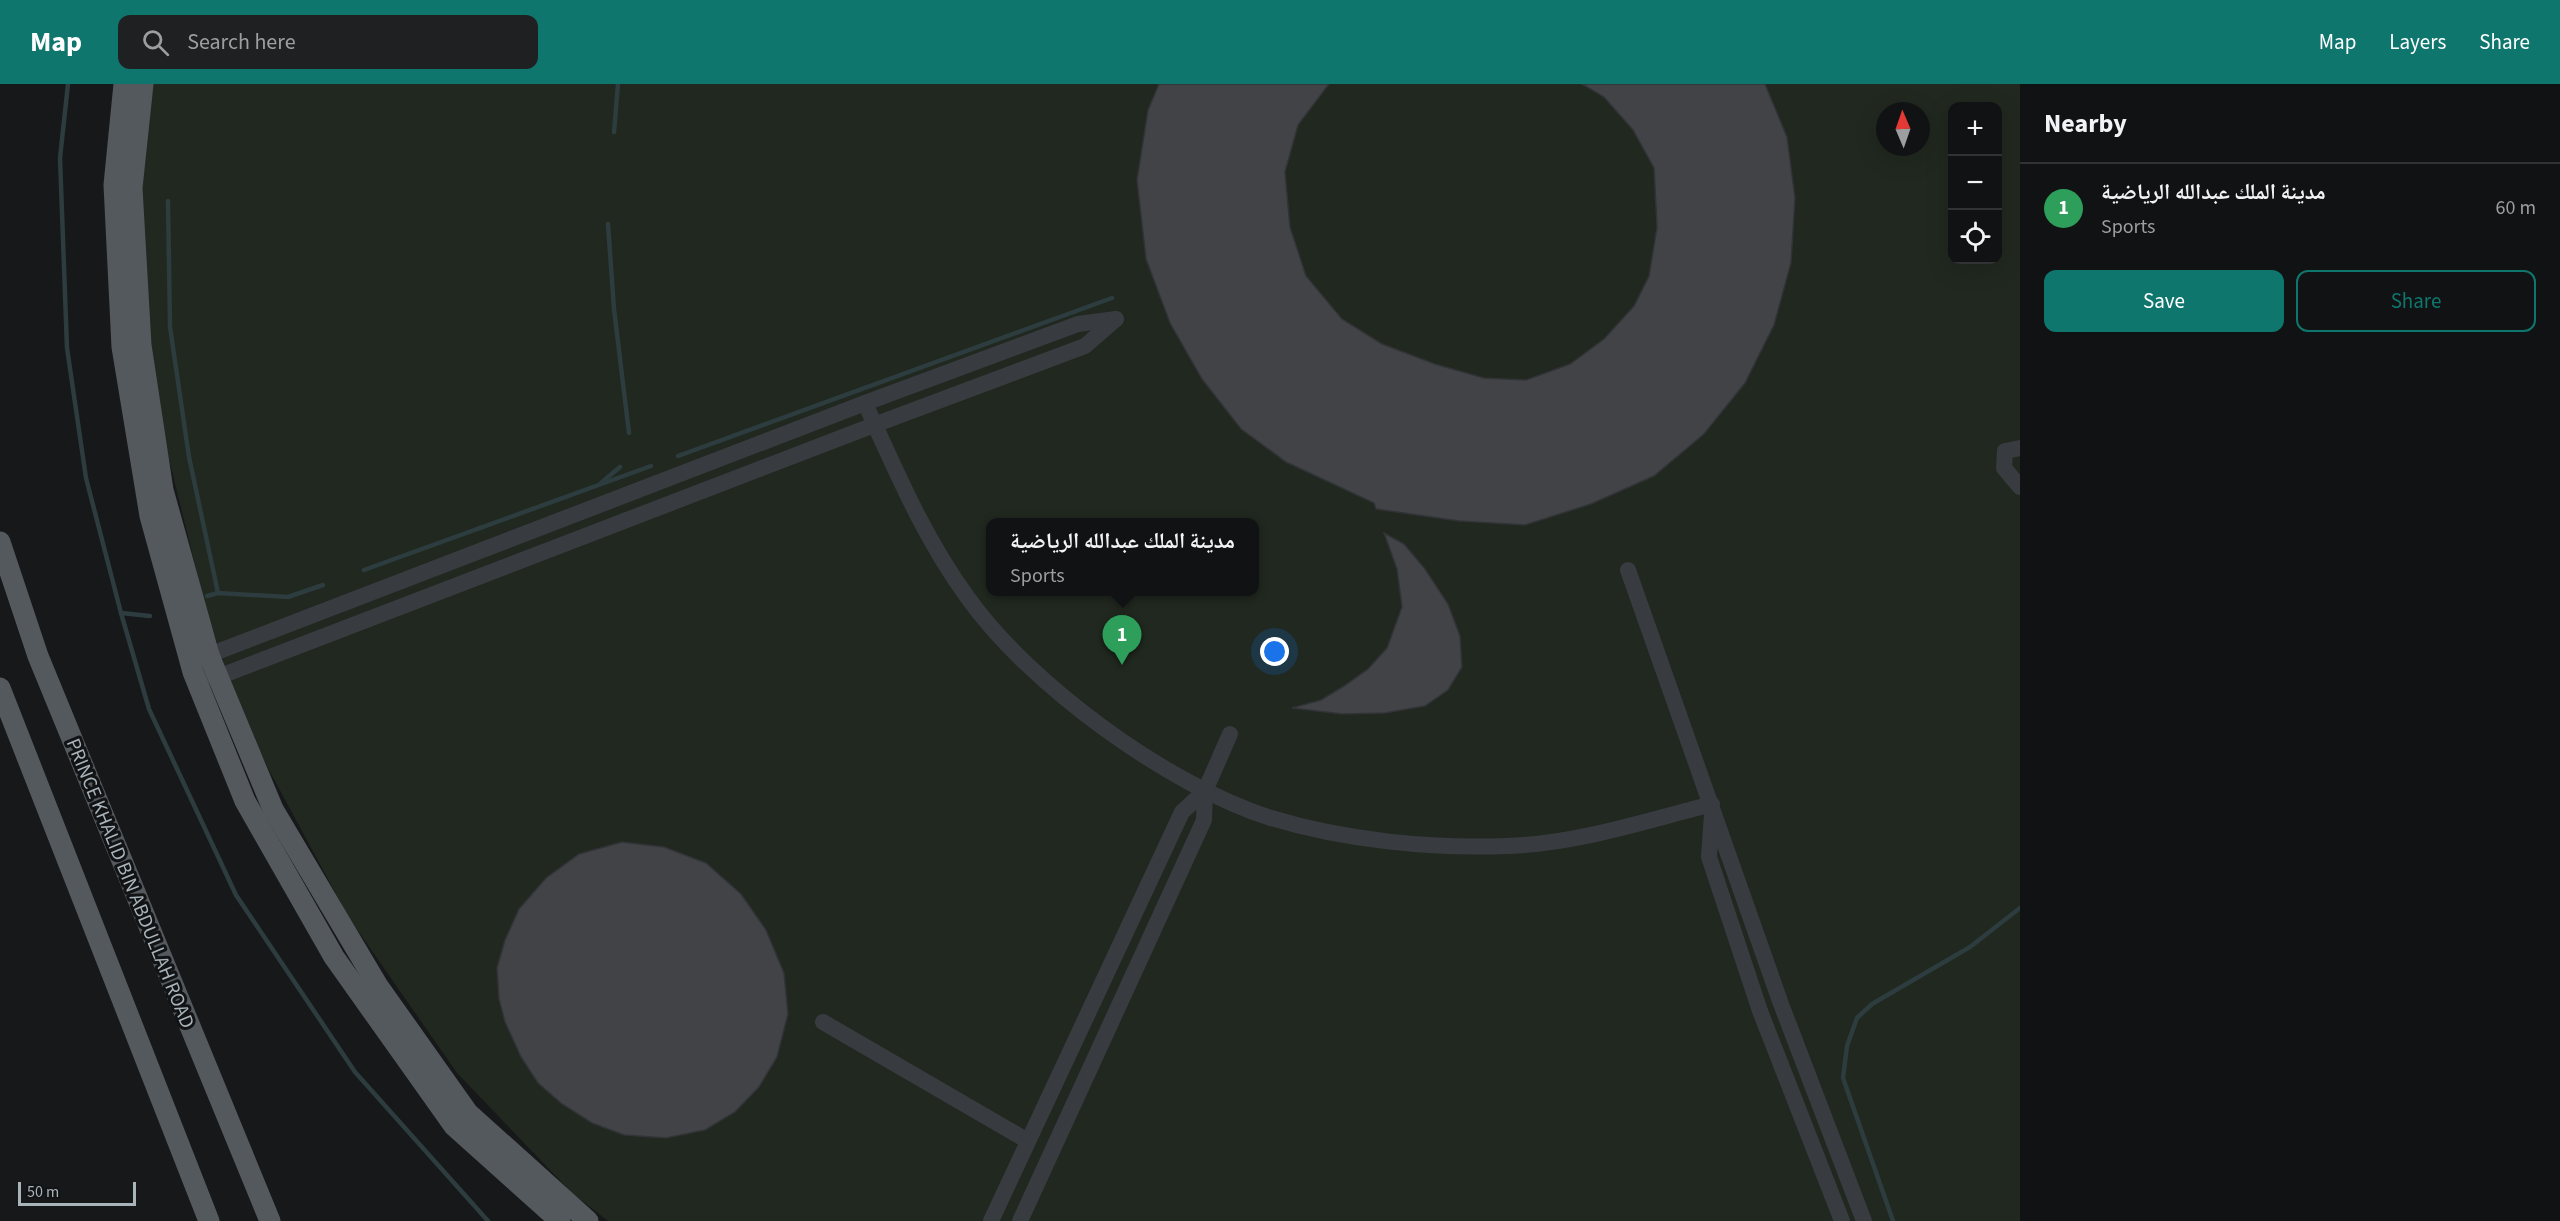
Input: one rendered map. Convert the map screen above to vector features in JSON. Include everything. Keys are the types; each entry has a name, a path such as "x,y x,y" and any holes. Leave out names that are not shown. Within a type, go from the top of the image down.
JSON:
{"main road":[{"path":"124,84 114,185 122,347 150,516 193,672 245,801 334,957 454,1126 560,1221"},
{"path":"143,84 132,188 141,345 163,490 209,655 273,809 378,986 468,1113 588,1221"},
{"name":"PRINCE KHALID BIN ABDULLAH ROAD","path":"0,542 38,656 270,1221"},
{"path":"0,688 209,1221"}],"street":[{"path":"1116,319 1085,346 218,677 193,672 209,655 865,403 1078,324 1116,319"},
{"path":"865,403 901,485 933,545 969,600 1013,651 1066,701 1138,751 1205,791 1271,818 1347,835 1424,844 1507,846 1585,837 1712,804"},
{"path":"2020,448 2005,451 2004,468 2020,488"},
{"path":"1628,570 1781,1004 1864,1221"},
{"path":"1020,1221 1203,820 1205,791 1230,734"},
{"path":"991,1221 1182,812 1205,791"},
{"path":"1712,804 1709,857 1760,1011 1842,1221"},
{"path":"823,1022 1028,1141"}],"shaded area":[{"path":"148,84 2020,84 2020,1221 608,1221 572,1193 457,1073 349,918 270,772 241,712 208,618 155,402 137,211"}],"building":[{"path":"1159,84 1329,84 1298,125 1285,172 1290,227 1306,276 1342,319 1382,344 1435,364 1484,378 1526,380 1570,364 1604,339 1634,306 1649,276 1657,227 1654,168 1633,130 1604,97 1582,84 1765,84 1787,137 1795,198 1791,263 1774,325 1745,383 1704,434 1654,476 1591,504 1525,525 1459,521 1376,509 1374,503 1286,462 1241,429 1202,379 1170,323 1146,259 1137,180 1148,110"},
{"path":"1384,533 1404,544 1425,569 1448,604 1460,636 1462,667 1448,690 1425,706 1385,713 1342,714 1292,708 1321,700 1344,686 1368,669 1387,648 1402,607 1397,569"},
{"path":"622,842 664,847 706,863 741,894 766,930 784,973 788,1014 777,1057 759,1087 735,1112 705,1130 666,1138 624,1135 592,1123 562,1104 538,1083 521,1057 505,1022 499,999 497,968 505,940 519,909 546,878 579,854"}],"waterway":[{"path":"68,84 60,158 67,348 86,478 149,709 236,895 355,1072 488,1221"},
{"path":"614,132 618,84"},
{"path":"168,201 170,327 189,457 218,593"},
{"path":"608,224 614,309 629,433"},
{"path":"678,456 1112,298"},
{"path":"364,570 651,466"},
{"path":"601,483 620,467"},
{"path":"207,596 218,593 288,597 323,585"},
{"path":"121,613 150,616"},
{"path":"1893,1221 1843,1078 1847,1046 1857,1018 1872,1004 1970,947 2020,908"}],"place":[{"name":"مدينة الملك عبدالله الرياضية","path":"1122,665"}]}
